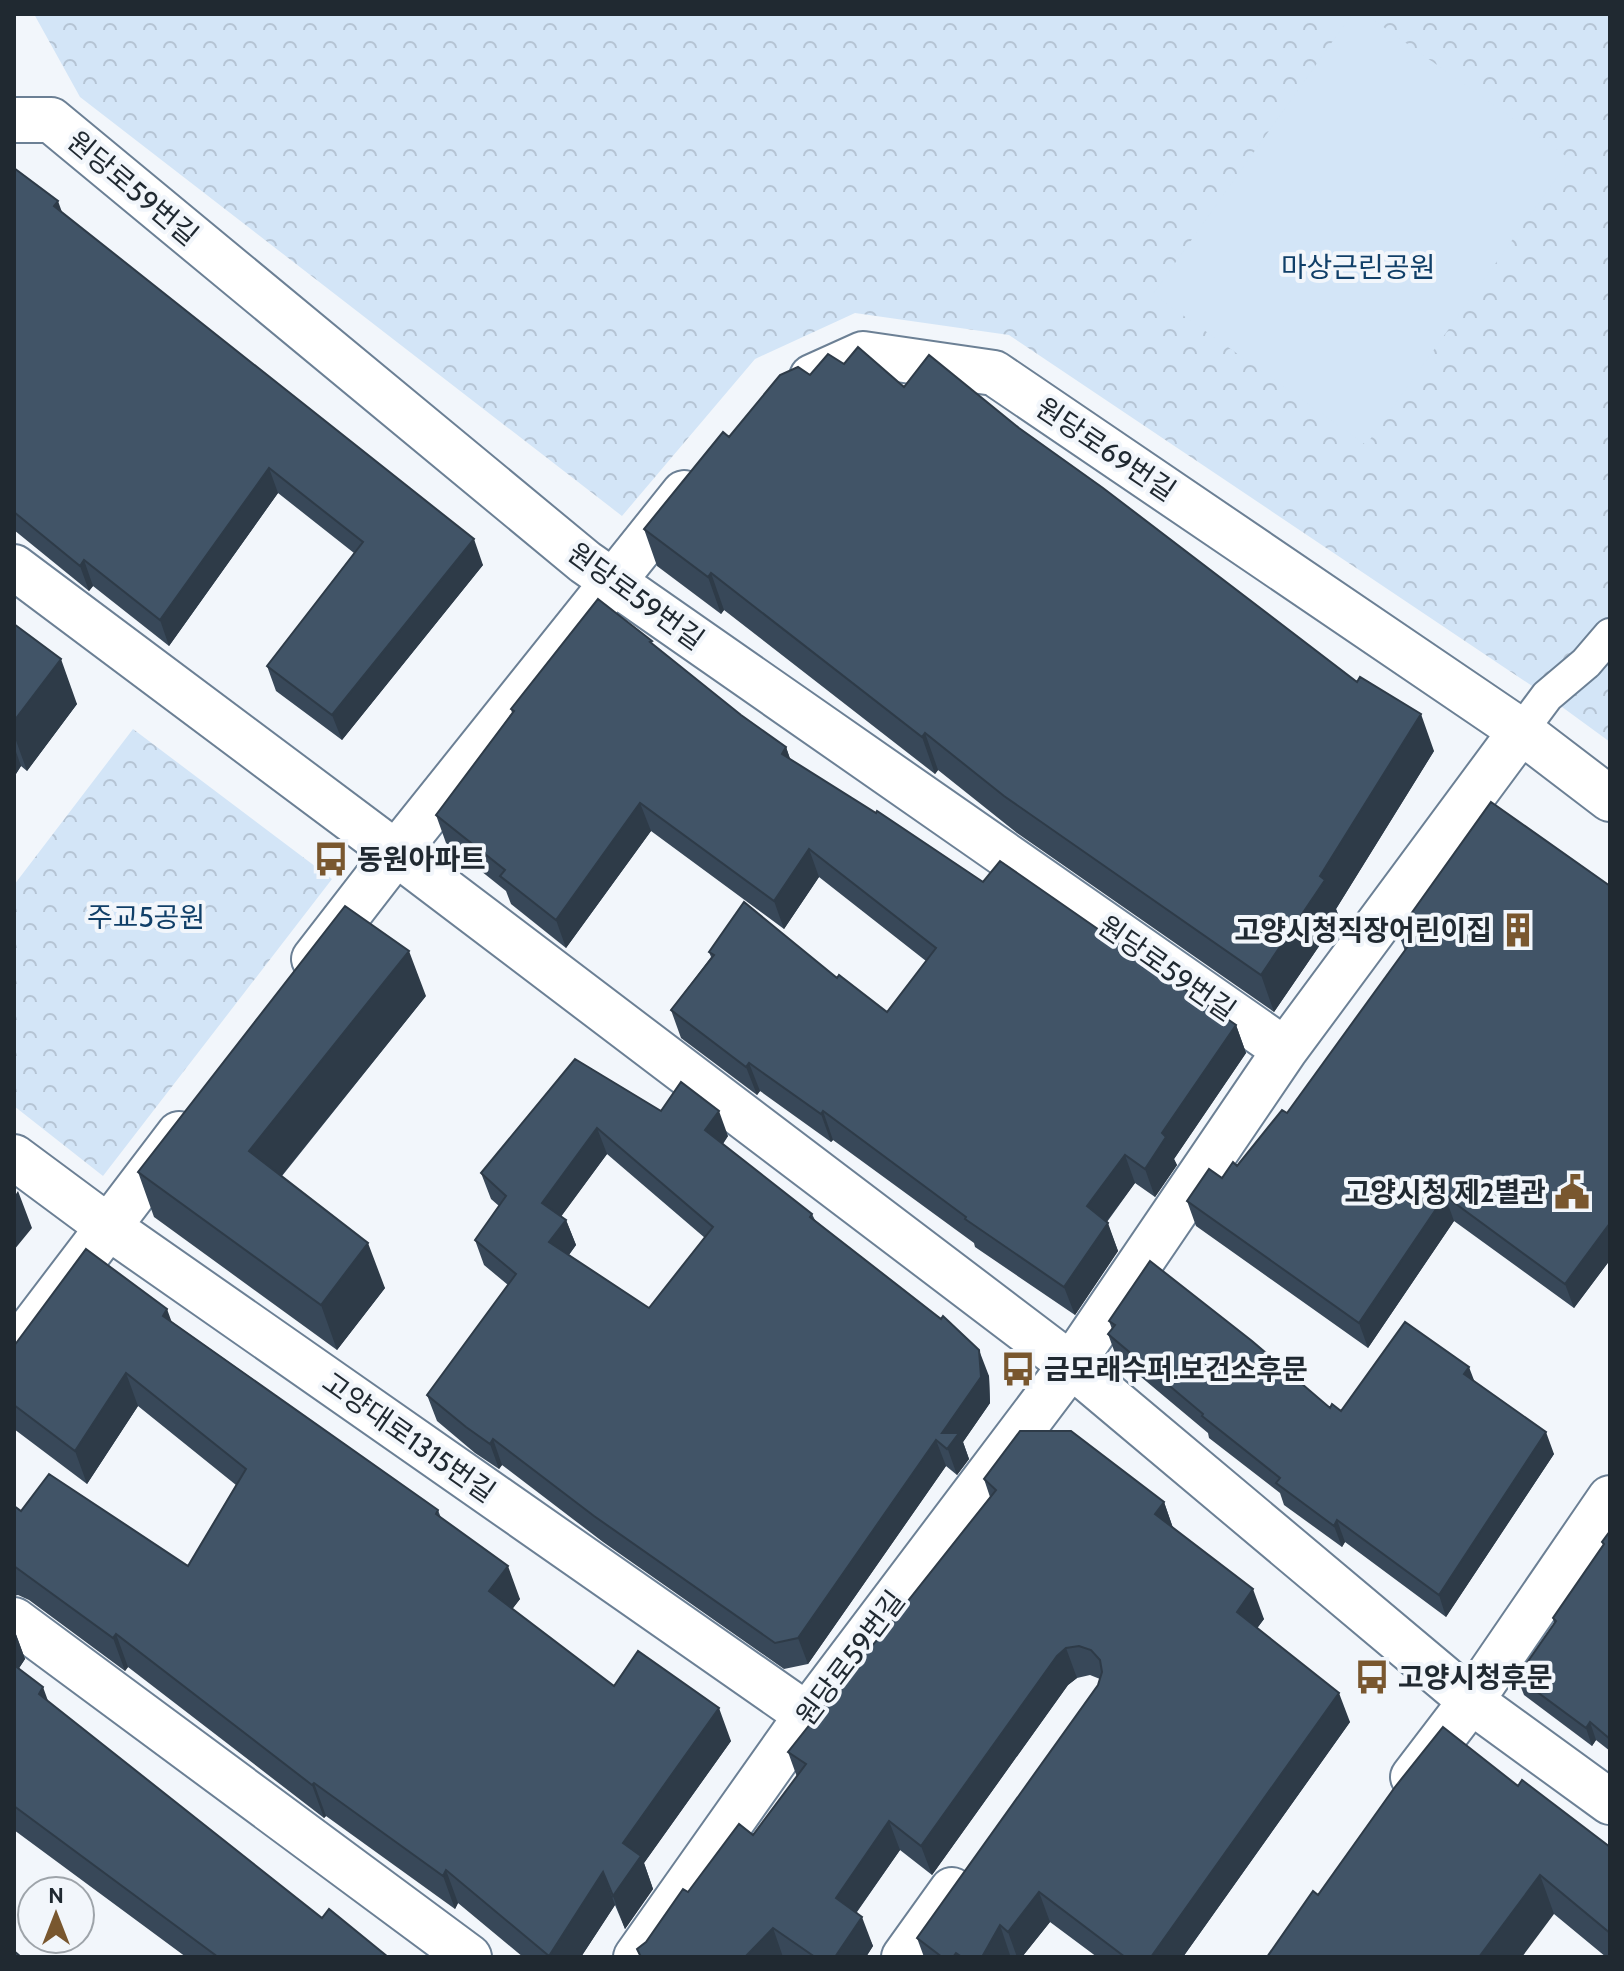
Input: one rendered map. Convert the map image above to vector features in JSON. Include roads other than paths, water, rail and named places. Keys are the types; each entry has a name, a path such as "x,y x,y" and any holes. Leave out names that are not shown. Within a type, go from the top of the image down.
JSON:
{"street":[{"name":"원당로59번길","path":"14,120 51,120 585,562 1285,1050"},
{"name":"원당로69번길","path":"777,392 863,354 994,373 1521,731 1610,799"},
{"path":"290,990 396,853 712,460"},
{"path":"14,567 1071,1365 1471,1701 1610,1802"},
{"name":"원당로59번길","path":"636,1957 807,1715 1071,1365 1285,1050 1521,731"},
{"path":"14,1351 203,1102"},
{"name":"고양대로1315번길","path":"14,1157 107,1226 807,1715"},
{"path":"1387,1811 1471,1701 1610,1498"},
{"path":"14,1620 469,1957"},
{"path":"904,1957 978,1854"}],"lane":[{"path":"1521,731 1547,696 1586,663 1610,635"}],"place":[{"name":"동원아파트","path":"331,859"},
{"name":"고양시청직장어린이집","path":"1518,930"},
{"name":"고양시청 제2별관","path":"1572,1192"},
{"name":"금모래수퍼.보건소후문","path":"1018,1369"},
{"name":"고양시청후문","path":"1372,1677"}],"park label":[{"name":"마상근린공원","path":"1358,267"},
{"name":"주교5공원","path":"146,917"}]}
